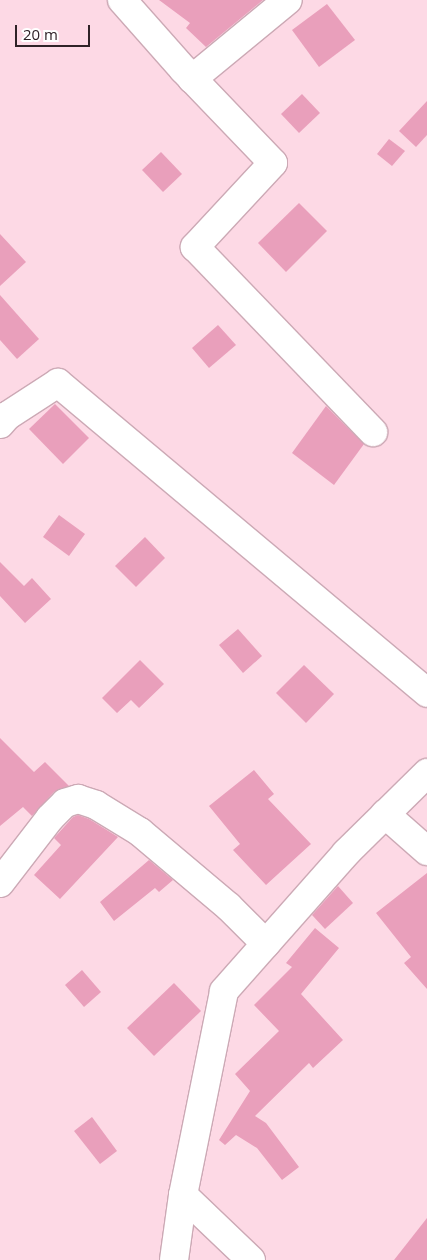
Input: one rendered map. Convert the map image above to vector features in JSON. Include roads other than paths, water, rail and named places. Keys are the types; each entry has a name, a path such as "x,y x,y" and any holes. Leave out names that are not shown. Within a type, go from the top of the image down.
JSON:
{"street":[{"path":"122,0 192,79 273,163 194,247 373,432"},
{"path":"192,79 288,0"},
{"path":"2,417 58,383 427,692"},
{"path":"174,1260 183,1195 224,991 346,853 427,773"},
{"path":"0,883 50,818 66,803 78,799 96,804 140,832 229,907 266,944"},
{"path":"385,814 427,851"},
{"path":"183,1195 251,1260"}]}
